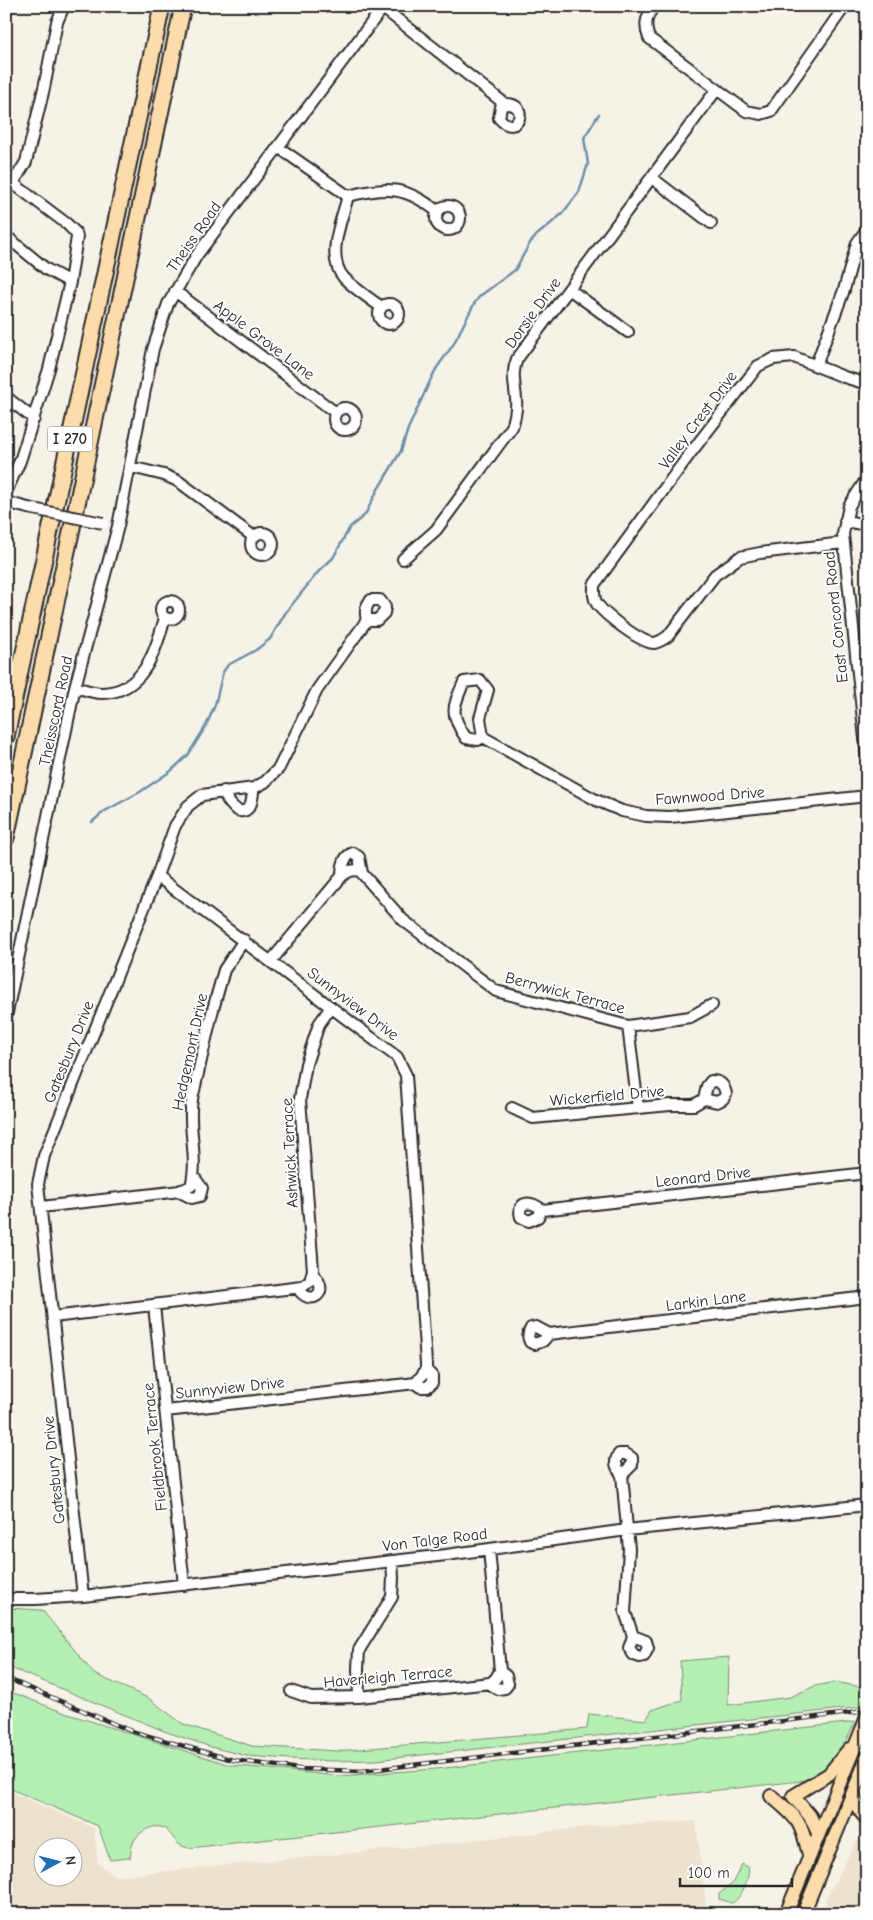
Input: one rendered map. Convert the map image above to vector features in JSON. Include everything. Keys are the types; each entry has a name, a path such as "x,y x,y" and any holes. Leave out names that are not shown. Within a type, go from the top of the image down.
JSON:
{"highway":[{"name":"I 270","path":"6,737 162,6"},
{"name":"I 270","path":"6,838 184,6"}],"main road":[{"path":"786,1914 867,1717"},
{"path":"818,1834 810,1816 793,1796 829,1774 859,1737"},
{"path":"803,1914 867,1758"},
{"path":"854,1791 855,1802 859,1812 867,1819"},
{"path":"771,1796 797,1819 803,1829 809,1855"}],"street":[{"path":"6,492 20,461 34,419 58,334 77,243 76,233 10,180 26,162 44,88 57,22 64,6"},
{"path":"654,6 648,15 646,24 648,38 746,111 761,114 771,111 845,6"},
{"path":"383,7 505,104"},
{"name":"Theiss Road","path":"118,526 131,468 152,349 175,291 197,255 383,7"},
{"name":"Dorsie Drive","path":"403,559 436,530 512,427 516,414 513,368 517,359 716,89"},
{"path":"278,147 348,196 368,191 397,190 410,193 438,212"},
{"path":"652,178 711,223"},
{"path":"348,196 340,224 335,257 343,276 381,307"},
{"path":"816,365 844,290 857,243 867,229"},
{"path":"6,236 46,269 70,282"},
{"path":"569,289 628,332"},
{"name":"Apple Grove Lane","path":"175,291 336,413"},
{"name":"Valley Crest Drive","path":"843,543 740,557 715,575 668,636 661,641 653,643 643,640 605,612 596,603 594,585 758,366 773,359 794,357 867,384"},
{"path":"6,398 34,419"},
{"path":"131,468 164,475 178,481 254,537"},
{"name":"East Concord Road","path":"867,478 853,498 845,521 843,543 867,758"},
{"path":"6,502 118,526"},
{"path":"845,521 867,525"},
{"name":"Theisscord Road","path":"6,1017 75,687 118,526"},
{"path":"75,687 101,693 125,686 134,681 149,663 165,618"},
{"path":"224,791 237,810 246,810 251,805 254,788 265,782 279,768 317,690 367,620"},
{"name":"Fawnwood Drive","path":"480,680 488,690 480,718 483,736 478,740 466,738 458,726 453,707 464,682 480,680"},
{"name":"Fawnwood Drive","path":"483,736 596,800 622,811 646,816 670,817 867,796"},
{"name":"Gatesbury Drive","path":"83,1596 38,1184 44,1156 157,876 175,826 188,806 202,795 254,788"},
{"name":"Berrywick Terrace","path":"271,960 342,876 343,862 348,855 353,853 359,857 362,873 403,920 496,991 628,1026 690,1017 712,1005"},
{"path":"342,876 354,869 362,873"},
{"name":"Sunnyview Drive","path":"157,876 271,960 397,1057 406,1075 426,1370 416,1383 166,1411"},
{"name":"Hedgemont Drive","path":"41,1207 181,1190 191,1186 194,1177 190,1110 192,1099 224,970 244,940"},
{"name":"Ashwick Terrace","path":"53,1317 298,1288 302,1294 309,1297 315,1297 318,1294 321,1284 312,1273 300,1099 309,1056 319,1024 331,1007"},
{"path":"628,1026 638,1108"},
{"name":"Wickerfield Drive","path":"512,1108 532,1118 670,1105 694,1105 704,1098"},
{"name":"Leonard Drive","path":"542,1210 867,1173"},
{"path":"298,1288 310,1281 312,1273"},
{"name":"Larkin Lane","path":"549,1334 867,1297"},
{"name":"Fieldbrook Terrace","path":"154,1306 184,1585"},
{"path":"622,1475 629,1561 625,1612 633,1636"},
{"name":"Von Talge Road","path":"6,1599 34,1600 184,1585 392,1561 627,1530 867,1505"},
{"name":"Haverleigh Terrace","path":"291,1691 311,1698 359,1697 488,1683 496,1678 500,1670 488,1549"},
{"path":"359,1697 359,1650 392,1597 392,1561"}],"shaded area":[{"path":"6,1790 94,1828 98,1863 115,1876 432,1845 596,1826 696,1821 707,1912 715,1914 6,1914"},
{"path":"859,1841 867,1844 867,1914 836,1914 829,1911 825,1900 856,1842"}],"green space":[{"path":"6,1608 42,1610 94,1674 148,1698 183,1724 252,1746 337,1751 587,1729 589,1714 646,1720 652,1710 682,1700 680,1661 729,1657 728,1705 790,1697 815,1686 835,1682 867,1688 861,1707 376,1760 332,1761 247,1756 211,1747 164,1731 6,1666"},
{"path":"6,1690 65,1713 230,1765 339,1776 436,1769 855,1722 839,1757 825,1772 801,1781 189,1848 177,1843 165,1829 152,1827 142,1832 135,1839 130,1858 110,1860 98,1826 6,1787"},
{"path":"742,1864 748,1867 749,1871 747,1881 739,1897 732,1903 719,1899 719,1894 732,1884"}],"waterway":[{"path":"92,822 105,811 140,792 171,771 188,755 206,726 215,705 223,672 228,665 256,650 270,639 286,612 319,571 333,558 350,527 365,515 401,451 408,429 436,369 453,345 474,304 480,296 515,270 530,243 562,214 579,192 588,164 584,138 599,114"}],"railway":[{"path":"6,1678 131,1731 233,1760 300,1769 362,1771 867,1711"}]}
